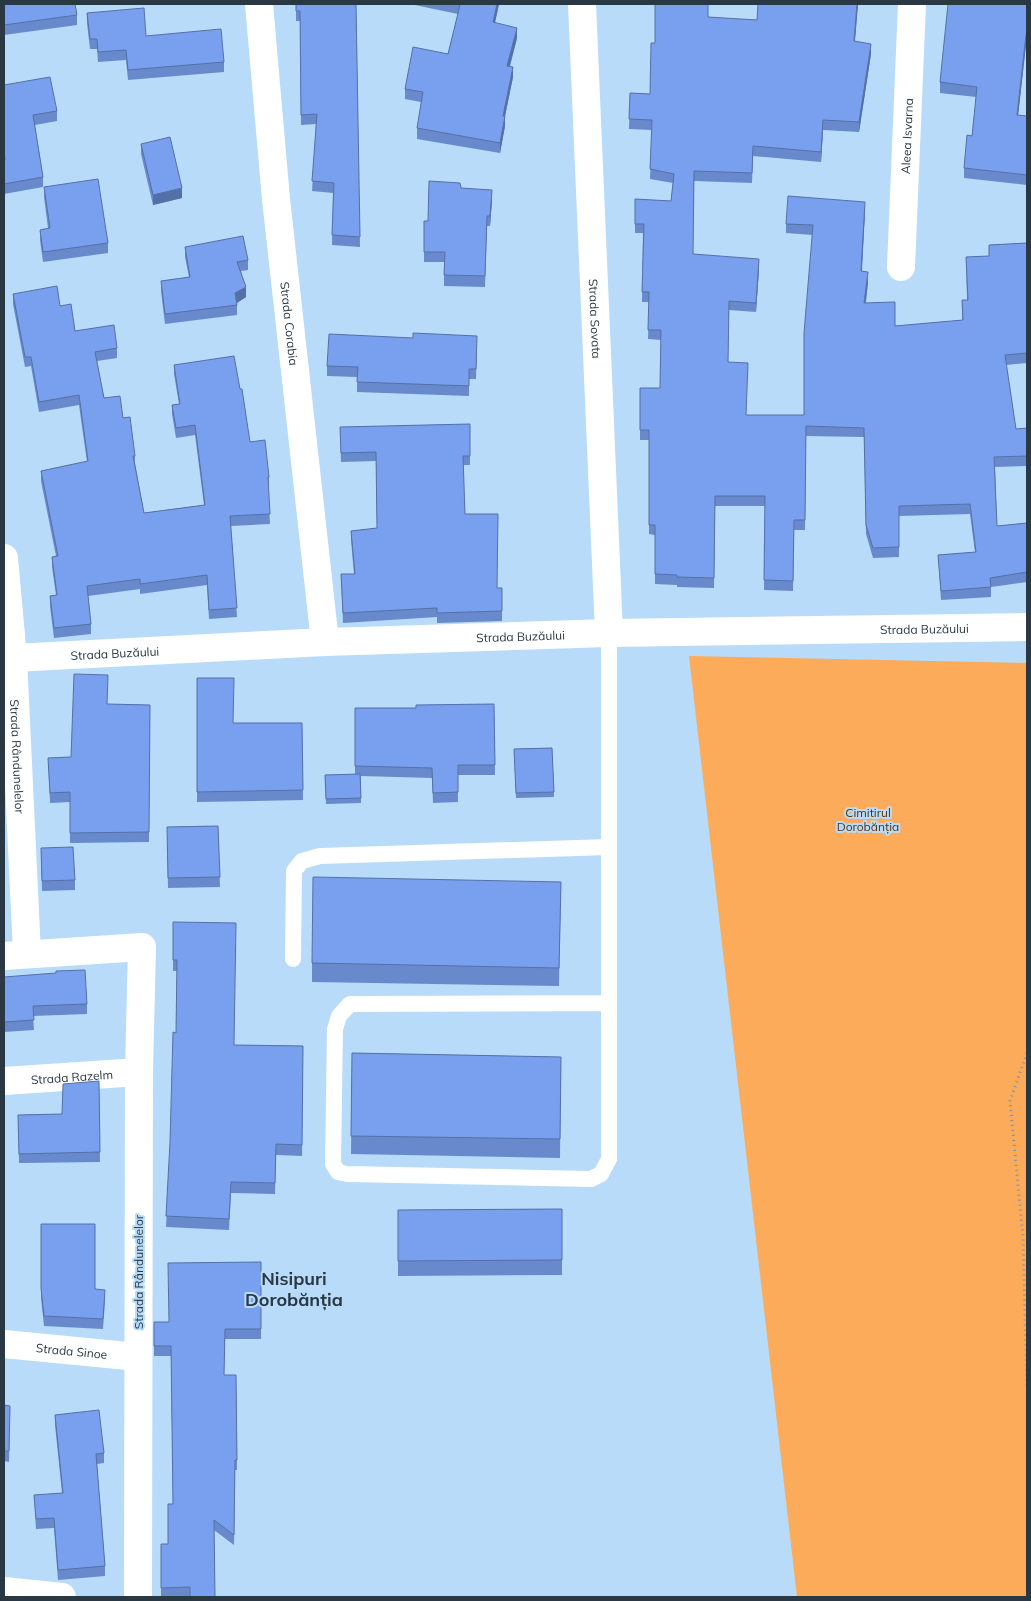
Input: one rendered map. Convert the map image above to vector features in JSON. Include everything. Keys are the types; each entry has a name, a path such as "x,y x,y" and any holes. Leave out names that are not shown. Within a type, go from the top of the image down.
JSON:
{"street":[{"name":"Strada Corabia","path":"259,4 276,199 325,642"},
{"name":"Strada Sovata","path":"582,4 609,633"},
{"name":"Aleea Isvarna","path":"901,267 912,4"},
{"name":"Strada Rândunelelor","path":"4,558 13,658 15,955 142,947 139,1072 138,1597"},
{"name":"Strada Buzăului","path":"13,658 325,642 609,633 1027,627"},
{"name":"Strada Razelm","path":"4,1081 139,1072"},
{"name":"Strada Sinoe","path":"4,1344 138,1357"},
{"path":"4,1591 62,1597"}],"lane":[{"path":"608,1003 350,1004 339,1016 335,1029 333,1164 338,1172 347,1174 591,1179 601,1174 608,1159 609,633"},
{"path":"293,959 294,872 302,861 320,856 609,846"}],"path":[{"path":"1027,1053 1010,1101 1023,1238 1027,1387"}],"green space":[{"name":"Cimitirul Dorobănția","path":"689,656 1027,663 1027,1597 797,1597"}],"building":[{"path":"4,4 75,4 77,15 4,25"},
{"path":"296,4 356,4 360,237 332,235 334,183 312,181 317,114 301,115 300,11 296,11"},
{"path":"456,4 497,4 493,22 517,28 507,66 513,67 503,116 505,116 500,143 417,128 423,92 405,89 413,47 448,54 460,5"},
{"path":"655,4 708,4 708,17 757,20 758,4 857,4 854,41 871,44 859,122 823,120 821,152 753,146 752,173 694,171 693,254 759,259 756,303 729,301 728,362 748,363 746,415 804,415 804,333 813,225 786,224 788,196 865,202 861,271 868,272 864,303 895,302 895,326 963,320 962,300 968,300 966,257 989,256 989,245 1027,243 1027,353 1005,355 1016,429 1027,428 1027,456 994,457 997,526 1027,523 1027,572 990,578 991,587 941,591 938,555 976,552 970,504 899,506 899,547 873,548 866,525 864,428 806,426 805,520 794,520 793,581 764,580 765,496 715,496 714,578 677,577 677,575 655,574 655,525 649,525 649,430 640,430 640,388 660,388 661,330 648,330 649,292 642,292 644,224 635,224 635,199 671,201 674,174 650,169 652,120 629,119 630,93 650,94 651,43 655,43"},
{"path":"948,4 1027,4 1027,35 1017,115 1027,116 1027,175 964,168 967,135 972,136 977,87 940,82"},
{"path":"144,8 146,36 221,29 224,62 128,70 126,50 98,52 97,39 90,39 87,13"},
{"path":"50,77 57,111 33,115 43,177 4,184 4,85"},
{"path":"170,137 182,188 153,195 141,144"},
{"path":"98,179 108,243 43,252 40,230 50,228 44,187"},
{"path":"429,181 460,183 461,188 492,190 490,216 487,216 485,276 444,275 445,252 424,252 424,221 428,221"},
{"path":"243,236 248,260 237,262 246,287 235,293 237,305 165,314 161,281 190,277 185,247"},
{"path":"57,286 60,306 71,304 75,331 114,325 117,348 95,352 104,398 120,396 123,418 130,417 135,456 133,456 144,513 205,505 195,425 176,428 172,405 180,404 174,365 234,356 240,389 242,389 250,442 265,440 270,514 230,516 237,608 209,610 207,575 140,584 140,579 87,586 91,624 54,628 50,596 57,595 52,557 58,556 41,471 88,461 79,395 39,402 31,357 25,357 13,294"},
{"path":"413,333 477,336 476,369 469,369 469,386 357,382 358,367 327,366 329,334 413,338"},
{"path":"470,424 470,456 463,456 465,514 498,514 497,588 502,588 502,611 437,613 437,608 343,613 341,574 355,574 351,531 377,528 376,452 341,453 340,427"},
{"path":"74,674 108,675 107,704 150,705 149,832 70,833 70,792 50,793 48,758 71,757"},
{"path":"197,678 234,678 233,723 302,723 303,790 197,792"},
{"path":"494,704 495,765 458,765 458,792 433,793 432,768 355,766 355,708 416,708 416,705"},
{"path":"552,748 554,792 516,793 514,749"},
{"path":"360,774 361,798 326,799 325,775"},
{"path":"218,826 220,877 168,878 167,827"},
{"path":"73,847 75,880 42,881 41,848"},
{"path":"313,877 561,882 559,968 312,963"},
{"path":"173,922 236,923 234,1045 303,1046 302,1145 276,1144 275,1183 231,1182 229,1219 166,1216 173,1032 176,1033 177,960 173,960"},
{"path":"85,970 87,1004 33,1006 34,1020 4,1022 4,977 56,973 56,971"},
{"path":"352,1053 561,1057 560,1139 351,1136"},
{"path":"99,1081 100,1152 19,1154 18,1115 62,1114 63,1084"},
{"path":"562,1209 562,1260 398,1261 398,1210"},
{"path":"41,1224 95,1224 95,1289 105,1290 103,1319 44,1316 41,1288"},
{"path":"261,1262 261,1329 225,1329 224,1375 236,1375 237,1460 235,1460 234,1535 214,1520 215,1597 190,1597 190,1587 161,1588 161,1544 168,1544 168,1504 173,1504 171,1346 154,1346 154,1322 169,1322 168,1263"},
{"path":"4,1405 10,1406 9,1451 4,1451"},
{"path":"99,1410 104,1453 96,1454 105,1566 58,1570 54,1518 36,1519 34,1495 63,1493 55,1415"}],"district":[{"name":"Nisipuri Dorobănția","path":"294,1288"}]}
